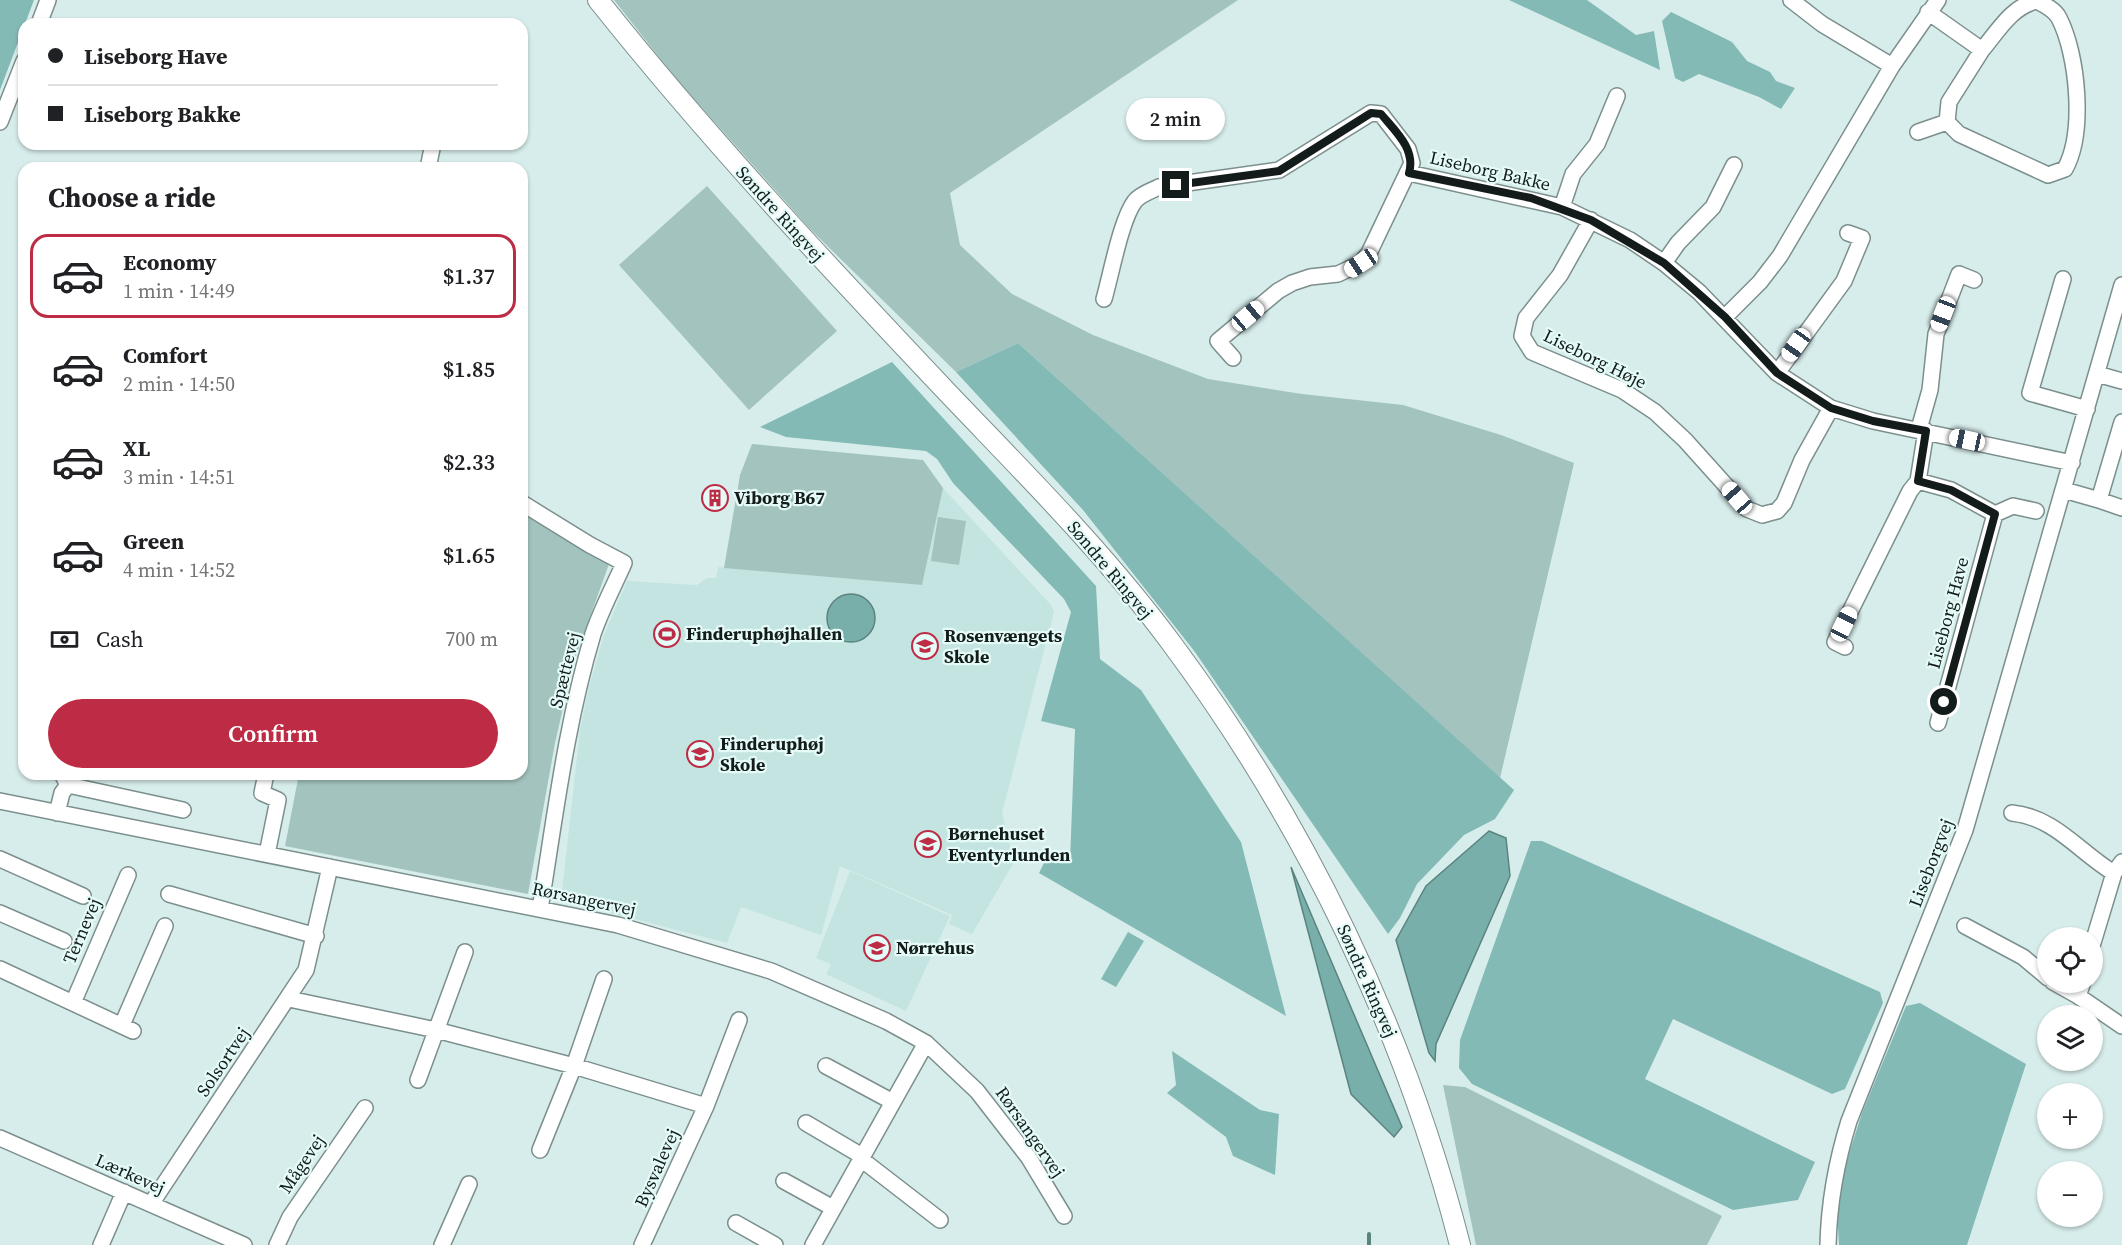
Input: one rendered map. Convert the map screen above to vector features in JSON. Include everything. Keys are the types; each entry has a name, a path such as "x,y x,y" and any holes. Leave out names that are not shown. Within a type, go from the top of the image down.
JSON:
{"main road":[{"name":"Søndre Ringvej","path":"598,0 668,88 784,219 1085,537 1172,643 1252,762 1326,891 1391,1032 1440,1169 1460,1245"}],"street":[{"path":"41,18 48,0"},
{"path":"1791,0 1822,24 1892,66"},
{"path":"1725,317 1760,282 1780,256 1892,66 1938,0"},
{"path":"2038,0 2058,17 2070,51 2076,88 2076,127 2071,158 2065,169 2048,175 1959,134 1947,122 1949,102 1982,50 2017,8 2038,0"},
{"path":"1928,12 1982,50"},
{"path":"0,123 18,76"},
{"name":"Liseborg Bakke","path":"1562,207 1573,174 1597,144 1617,96"},
{"name":"Liseborg Bakke","path":"1104,299 1126,218 1136,201 1159,187 1279,171 1371,113 1381,114 1408,149 1412,163 1369,253 1361,263 1350,270 1310,277 1278,291 1218,341 1233,358"},
{"path":"1918,132 1947,122"},
{"path":"1664,263 1713,207 1734,165"},
{"name":"Liseborg Bakke","path":"1409,173 1562,207 1591,220 1664,263 1725,317 1777,373 1831,408 1873,421 2072,463"},
{"name":"Liseborg Høje","path":"1591,220 1560,275 1526,318 1522,336 1532,352 1622,390 1655,412 1685,440 1747,509 1762,515 1777,511 1784,502 1802,460 1831,408"},
{"path":"1777,373 1844,281 1862,238 1848,233"},
{"path":"1845,647 1835,642 1910,491 1918,481 1922,430 1930,390 1936,334 1959,274 1974,280"},
{"path":"2063,279 2030,393 2087,409"},
{"name":"Liseborgvej","path":"1828,1245 1829,1210 1835,1165 1849,1121 1965,830 2122,285"},
{"path":"2097,374 2122,381"},
{"path":"2099,500 2122,422"},
{"path":"1918,481 1951,490 1995,514 2013,506 2036,511"},
{"path":"2064,490 2122,508"},
{"name":"Spættevej","path":"528,507 624,563 594,632 580,681 565,752 540,909"},
{"name":"Liseborg Have","path":"1938,723 1995,514"},
{"path":"57,813 65,780 183,810"},
{"path":"265,780 262,793 278,800 267,854"},
{"name":"Rørsangervej","path":"0,801 618,925 771,971 886,1021 926,1043 977,1091 1029,1158 1064,1216"},
{"path":"2012,813 2024,814 2057,829 2118,868 2098,927"},
{"path":"0,859 83,896"},
{"name":"Solsortvej","path":"151,1204 289,999 306,970 316,936 330,867"},
{"name":"Ternevej","path":"73,1003 128,875"},
{"path":"169,894 316,936"},
{"path":"0,913 64,941"},
{"path":"0,969 127,1028 165,926"},
{"path":"1965,926 2023,957 2037,969"},
{"path":"418,1080 465,952"},
{"path":"540,1150 574,1066 604,979"},
{"path":"2085,993 2122,1026"},
{"path":"289,999 436,1030 574,1066 706,1106"},
{"name":"Bysvalevej","path":"642,1245 706,1106 739,1020"},
{"path":"813,1245 926,1043"},
{"path":"826,1066 893,1102"},
{"name":"Mågevej","path":"277,1245 290,1217 365,1108"},
{"path":"806,1123 862,1158 940,1220"},
{"name":"Lærkevej","path":"0,1138 244,1245"},
{"path":"784,1181 834,1208"},
{"path":"442,1245 469,1184"},
{"path":"101,1245 124,1192"},
{"path":"736,1223 775,1245"}],"shaded area":[{"path":"0,0 34,0 27,18 18,18 18,42 0,90"},
{"path":"1509,0 1587,0 1636,35 1654,31 1660,70"},
{"path":"1671,12 1732,42 1747,61 1770,72 1776,81 1795,88 1781,109 1759,97 1699,74 1683,82 1675,78 1662,21"},
{"path":"1018,343 1514,790 1495,819 1464,835 1417,884 1400,918 1388,934 1195,652 1083,510 956,372"},
{"path":"892,362 1096,586 1100,659 1141,690 1241,842 1286,1016 1039,873 1047,857 1070,862 1075,729 1041,721 1071,612 1064,599 953,483 937,459 926,451 786,437 760,427"},
{"path":"943,488 1051,605 1054,612 1002,813 1014,862 972,934 949,924 952,915 840,866 821,935 741,907 727,943 561,900 580,730 589,687 604,635 627,581 697,585 707,578 716,578 718,567 922,585"},
{"path":"851,594 868,601 875,618 868,635 851,642 834,635 827,618 834,601"},
{"path":"1489,831 1506,838 1510,876 1436,1044 1435,1061 1429,1053 1396,940 1426,886"},
{"path":"1531,841 1542,841 1880,992 1883,1003 1845,1089 1832,1094 1673,1019 1645,1079 1815,1162 1798,1200 1733,1210 1472,1084 1459,1068 1460,1040"},
{"path":"1291,867 1402,1127 1394,1137 1351,1094"},
{"name":"Nørrehus","path":"850,871 950,916 906,1011 826,974 831,964 816,958"},
{"path":"1128,932 1144,941 1116,987 1101,979"},
{"path":"1920,1003 2026,1064 1967,1245 1839,1245 1836,1194 1862,1113 1906,1006"},
{"path":"1172,1051 1260,1110 1279,1114 1275,1175 1233,1156 1226,1137 1167,1093 1176,1085"}],"green space":[{"path":"614,0 1238,0 950,193 960,245 1012,294 1093,335 1208,379 1302,394 1403,405 1501,435 1574,463 1500,778 1018,343 956,372 809,228 677,80"},
{"path":"707,186 837,331 749,410 619,265"},
{"path":"752,444 923,460 943,488 922,585 724,568 740,475"},
{"path":"528,512 609,564 573,664 555,743 528,894 285,846 298,780 528,780"},
{"path":"938,517 966,521 959,565 931,561"},
{"path":"1443,1085 1465,1087 1722,1216 1707,1245 1476,1245"}],"waterway":[{"path":"1369,1234 1369,1245"}],"place":[{"name":"Viborg B67","path":"715,498"},
{"name":"Finderuphøjhallen","path":"667,634"},
{"name":"Rosenvængets Skole","path":"925,646"},
{"name":"Finderuphøj Skole","path":"700,754"},
{"name":"Børnehuset Eventyrlunden","path":"928,844"},
{"name":"Nørrehus","path":"877,948"}],"route":[{"path":"1176,185 1279,171 1371,113 1381,114 1408,149 1412,163 1409,173 1531,198 1562,207 1591,220 1630,240 1664,263 1725,317 1777,373 1831,408 1873,421 1926,431 1918,481 1951,490 1995,514 1944,702"}]}
